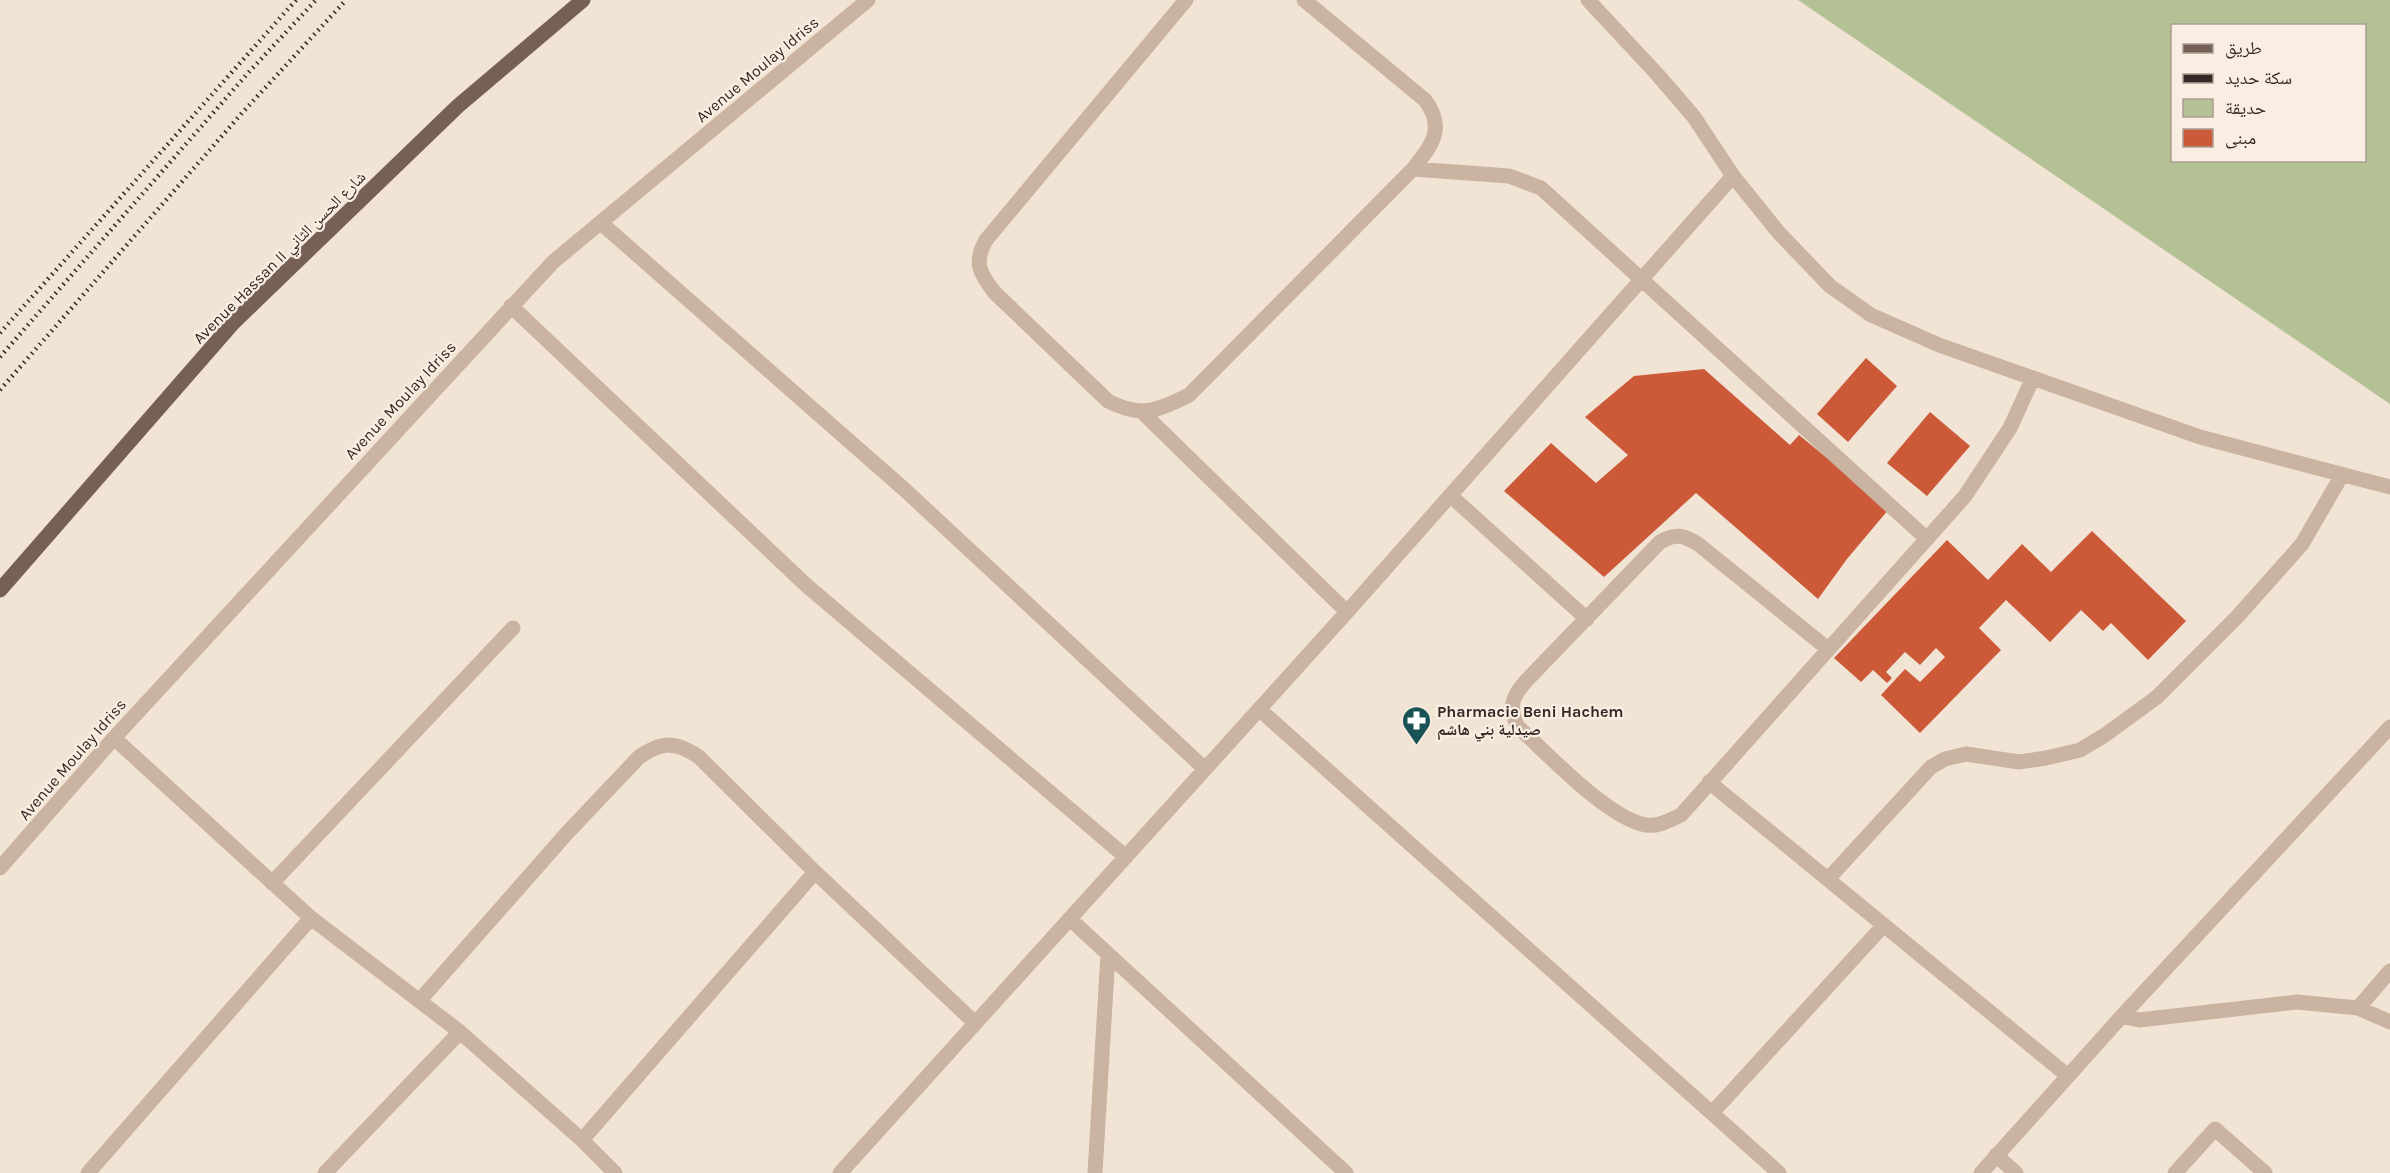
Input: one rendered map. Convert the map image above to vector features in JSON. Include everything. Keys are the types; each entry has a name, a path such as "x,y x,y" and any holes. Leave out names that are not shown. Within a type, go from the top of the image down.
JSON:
{"main road":[{"name":"Avenue Hassan II شارع الحسن الثاني","path":"0,590 233,323 458,106 583,0"}],"street":[{"name":"Avenue Moulay Idriss","path":"0,868 114,738 553,262 868,0"},
{"path":"1186,0 1064,144 986,240 979,252 979,265 984,278 995,293 1108,401 1122,409 1142,412 1163,409 1189,395 1413,169 1434,139 1436,128 1434,111 1425,100 1304,0"},
{"path":"1588,0 1694,117 1733,176 1779,233 1830,286 1872,315 1939,345 2200,437 2390,487"},
{"path":"1413,169 1509,176 1541,188 1927,538"},
{"path":"840,1173 1260,710 1733,176"},
{"path":"601,223 905,490 1205,770"},
{"path":"511,306 806,585 1126,856"},
{"path":"1828,649 1698,544 1678,535 1660,542 1516,693 1511,704 1512,715 1518,727 1612,811 1633,822 1648,825 1681,815 1965,496 2004,438 2033,378"},
{"path":"1142,412 1347,612"},
{"path":"1828,879 1931,767 1945,759 1966,754 2019,762 2080,750 2105,735 2157,697 2237,617 2302,544 2342,475"},
{"path":"1451,496 1587,619"},
{"path":"272,883 513,628"},
{"path":"1260,710 1779,1173"},
{"path":"1981,1173 2122,1016 2390,727"},
{"path":"114,738 311,918 460,1032 582,1140 615,1173"},
{"path":"420,1000 567,833 639,758 652,748 669,744 685,748 699,757 814,872 975,1023"},
{"path":"1709,782 2068,1076"},
{"path":"582,1140 814,872"},
{"path":"88,1173 311,918"},
{"path":"1070,919 1346,1173"},
{"path":"1712,1113 1884,926"},
{"path":"1095,1173 1108,954"},
{"path":"2358,1008 2390,971"},
{"path":"2122,1016 2139,1020 2297,1002 2358,1008 2390,1022"},
{"path":"325,1173 460,1032"},
{"path":"2175,1173 2215,1129 2265,1173"},
{"path":"1996,1155 2016,1173"}],"green space":[{"path":"1798,0 2390,0 2390,404"}],"building":[{"path":"1866,358 1897,386 1848,442 1817,414"},
{"path":"1704,369 1790,445 1799,435 1889,509 1847,559 1818,599 1696,493 1604,577 1504,491 1551,443 1596,483 1628,455 1585,417 1634,376"},
{"path":"1930,412 1970,446 1927,496 1887,463"},
{"path":"2092,531 2186,621 2148,660 2111,623 2103,631 2081,610 2050,642 2006,600 1979,628 2001,650 1920,733 1881,695 1905,669 1920,682 1945,657 1936,648 1920,665 1905,652 1886,672 1892,678 1887,683 1873,670 1861,682 1834,658 1947,540 1988,580 2022,544 2051,572"}],"railway":[{"path":"0,333 296,0"},
{"path":"0,357 248,73 316,0"},
{"path":"0,390 242,113 346,0"}],"place":[{"name":"Pharmacie Beni Hachem صيدلية بني هاشم","path":"1416,746"}]}
